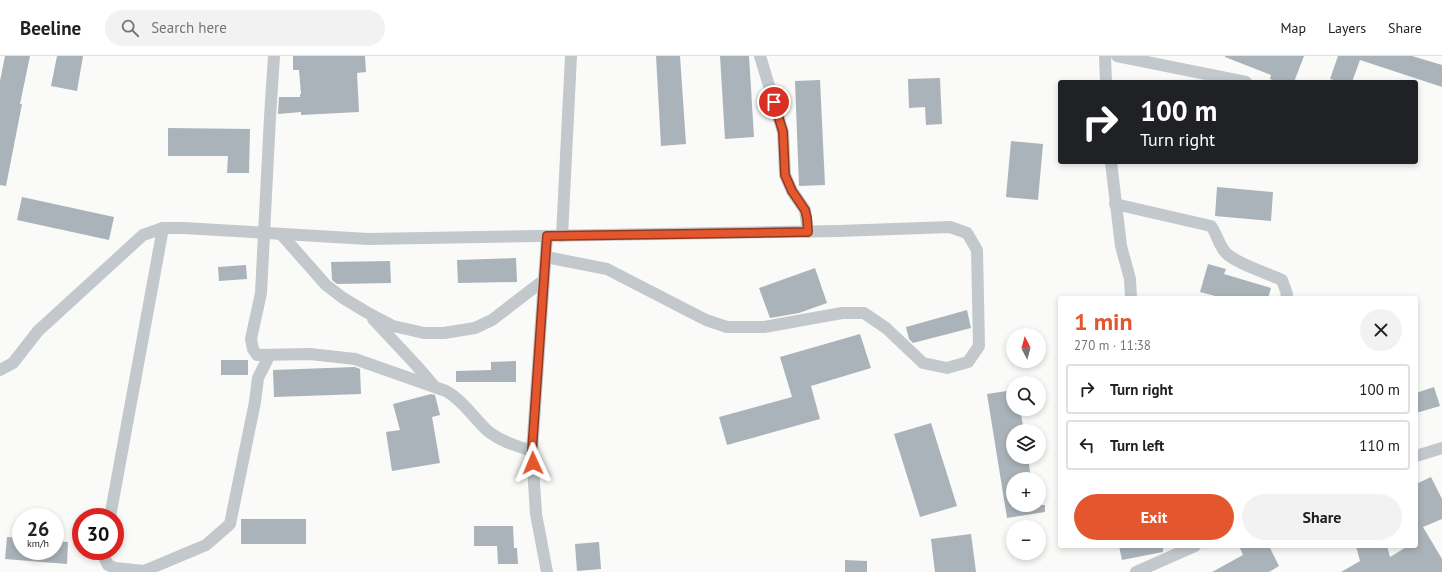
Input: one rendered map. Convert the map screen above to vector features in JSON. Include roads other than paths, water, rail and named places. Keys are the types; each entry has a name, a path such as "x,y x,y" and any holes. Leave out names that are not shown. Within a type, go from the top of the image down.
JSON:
{"street":[{"path":"274,56 261,293 251,339 253,349 257,356 310,354 355,359 435,387 455,397 490,432 503,440 532,451"},
{"path":"562,236 571,56"},
{"path":"760,56 783,132 785,175 792,191 805,210 808,232"},
{"path":"1105,56 1106,80"},
{"path":"1116,56 1236,80"},
{"path":"1111,164 1121,246 1130,279 1131,296"},
{"path":"1115,204 1211,226 1215,231 1225,253 1237,261 1282,280 1286,296"},
{"path":"0,370 13,363 38,331 143,235 163,228 264,232 368,239 808,232 950,227 967,233 977,250 979,346 968,362 947,368 923,363 886,328 864,313 842,313 764,328 727,327 699,317 607,269 546,257"},
{"path":"112,508 163,228"},
{"path":"281,234 326,285 368,313 393,326 424,333 444,333 475,328 492,320 544,280"},
{"path":"547,236 532,451 536,514 547,572"},
{"path":"368,313 435,387"},
{"path":"106,560 108,565 115,568 144,571 206,545 230,524 255,402 258,378 269,356"},
{"path":"1418,455 1442,448"},
{"path":"1136,572 1190,548"}]}
